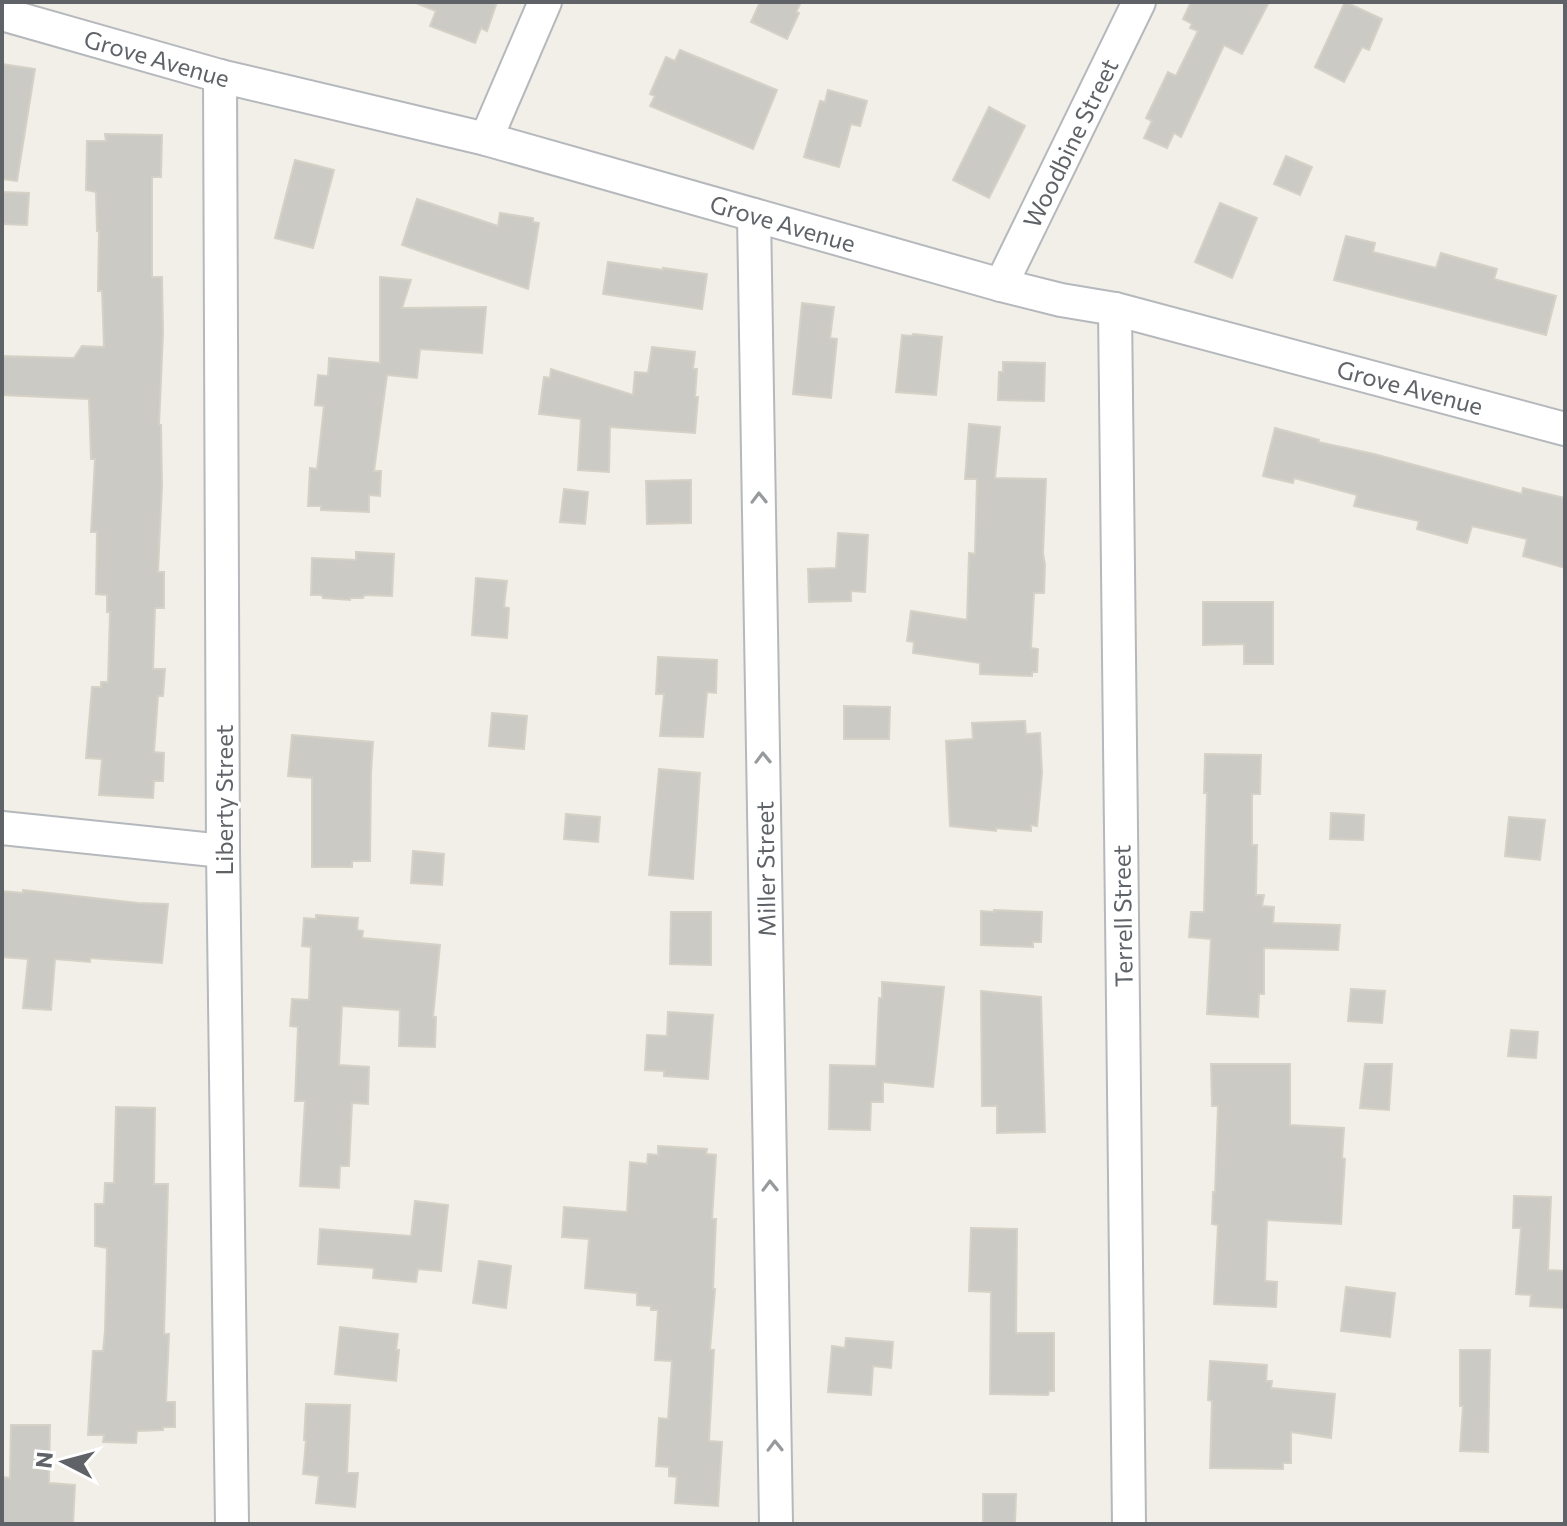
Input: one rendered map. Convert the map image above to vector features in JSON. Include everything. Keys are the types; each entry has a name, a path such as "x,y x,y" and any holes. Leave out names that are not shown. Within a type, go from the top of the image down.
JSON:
{"street":[{"path":"486,139 545,2"},
{"name":"Woodbine Street","path":"1001,285 1139,2"},
{"name":"Grove Avenue","path":"2,14 220,76 486,139 1001,285 1115,309 1565,429"},
{"name":"Liberty Street","path":"220,76 223,851 232,1524"},
{"name":"Miller Street","path":"754,215 776,1524"},
{"name":"Terrell Street","path":"1115,309 1129,1524"},
{"path":"2,828 223,851"}],"building":[{"path":"419,2 497,2 487,31 481,28 475,43 430,26 436,11"},
{"path":"760,2 801,2 787,39 751,22"},
{"path":"1191,2 1269,2 1242,54 1224,45 1181,137 1174,133 1167,148 1144,138 1152,121 1146,118 1168,72 1176,76 1198,31 1190,28 1192,24 1183,19"},
{"path":"1345,2 1382,19 1369,50 1362,47 1344,82 1315,67"},
{"path":"680,50 777,90 753,149 650,106 655,96 650,94 666,57 675,61"},
{"path":"2,64 35,69 17,181 2,179"},
{"path":"828,90 867,101 860,126 851,124 839,167 804,157 820,101 825,102"},
{"path":"989,107 1025,126 989,198 953,180"},
{"path":"105,134 162,135 161,177 152,177 152,277 162,277 159,425 162,486 158,572 164,572 164,608 155,608 153,669 165,669 163,696 158,696 154,752 164,753 163,781 154,781 153,798 99,795 102,759 86,758 92,687 101,687 101,682 108,682 110,612 107,612 107,595 96,594 97,532 91,532 95,459 91,459 89,399 2,395 2,356 74,358 82,346 104,347 102,291 98,291 96,192 86,190 87,141 106,141"},
{"path":"1286,156 1312,167 1300,195 1274,184"},
{"path":"295,160 334,170 313,248 275,238"},
{"path":"2,192 29,193 27,225 2,224"},
{"path":"417,199 498,226 500,213 533,218 533,222 539,223 528,289 402,245"},
{"path":"1220,203 1257,218 1232,278 1195,262"},
{"path":"1346,236 1375,243 1373,252 1436,268 1441,253 1497,269 1494,279 1556,296 1546,335 1334,280"},
{"path":"608,262 707,274 702,309 603,294"},
{"path":"380,277 411,280 402,308 486,307 482,353 420,349 417,378 387,375 374,471 381,471 380,496 369,495 369,512 321,510 321,506 308,506 310,468 317,469 324,406 315,405 318,375 328,376 329,358 380,363"},
{"path":"802,303 834,307 830,338 837,339 831,398 793,394"},
{"path":"902,335 942,337 936,395 896,392"},
{"path":"652,347 695,352 693,369 697,369 695,397 698,397 695,433 610,427 609,472 578,470 581,419 539,414 544,377 550,378 551,369 633,395 635,372 648,373"},
{"path":"1003,362 1045,363 1044,401 998,400 999,372 1003,372"},
{"path":"969,424 1000,427 995,478 1046,479 1044,593 1034,593 1031,648 1038,649 1037,672 1032,672 1032,676 980,674 980,663 913,653 914,642 907,641 911,611 967,620 969,553 975,554 977,479 965,479"},
{"path":"1275,428 1318,442 1522,494 1523,488 1565,498 1565,568 1523,556 1527,539 1472,526 1467,543 1417,529 1419,521 1354,506 1357,495 1294,478 1293,483 1263,476"},
{"path":"691,480 691,523 647,524 646,481"},
{"path":"564,489 588,492 585,524 560,522"},
{"path":"838,533 868,535 865,592 851,591 851,601 809,602 808,569 836,568"},
{"path":"356,552 394,554 392,596 364,595 363,598 350,600 311,595 312,558 356,560"},
{"path":"476,578 507,581 504,607 509,608 507,638 472,635"},
{"path":"1203,602 1273,602 1273,664 1244,664 1244,644 1203,645"},
{"path":"658,657 717,660 716,693 707,692 703,737 660,736 664,694 656,694"},
{"path":"844,706 890,707 889,739 844,739"},
{"path":"492,713 527,716 524,749 489,746"},
{"path":"1025,721 1026,734 1040,733 1042,773 1037,826 1031,825 1031,831 996,828 996,831 950,826 946,741 973,739 972,723"},
{"path":"292,735 373,742 370,861 352,861 352,867 312,867 312,778 288,776"},
{"path":"1205,754 1261,755 1260,794 1252,794 1252,845 1257,845 1256,895 1264,895 1262,906 1274,907 1273,923 1340,925 1338,950 1264,948 1264,994 1259,994 1258,1017 1207,1014 1211,939 1189,937 1191,912 1204,912"},
{"path":"659,769 700,773 693,879 649,875"},
{"path":"1331,813 1364,815 1363,840 1330,839"},
{"path":"566,814 600,817 598,842 564,839"},
{"path":"1509,817 1545,820 1540,860 1505,856"},
{"path":"413,851 444,854 442,885 411,883"},
{"path":"23,890 168,904 162,963 55,959 51,1010 23,1008 28,959 2,957 2,891 23,893"},
{"path":"981,911 1042,912 1041,942 1033,942 1033,947 981,945"},
{"path":"671,912 711,912 711,965 670,964"},
{"path":"316,915 358,918 357,930 363,931 362,938 440,945 433,1017 436,1017 435,1047 399,1046 400,1010 342,1006 339,1065 369,1067 368,1104 352,1103 349,1166 340,1166 339,1188 300,1186 305,1101 295,1101 298,1027 290,1026 292,999 309,1000 311,947 302,946 304,918 316,919"},
{"path":"882,982 944,987 933,1087 883,1082 883,1102 871,1102 870,1130 829,1129 830,1065 876,1066"},
{"path":"1351,989 1385,991 1382,1023 1348,1021"},
{"path":"981,991 1041,997 1045,1132 997,1133 997,1106 982,1106"},
{"path":"668,1012 713,1015 708,1079 664,1076 664,1071 645,1070 647,1035 667,1036"},
{"path":"1511,1030 1538,1032 1536,1058 1508,1056"},
{"path":"1211,1064 1290,1064 1290,1125 1344,1128 1341,1224 1267,1220 1265,1281 1277,1282 1276,1307 1214,1304 1218,1225 1212,1224 1218,1106 1212,1106"},
{"path":"1365,1064 1392,1064 1389,1110 1360,1108"},
{"path":"116,1107 155,1108 154,1184 168,1184 164,1334 169,1334 166,1402 175,1402 175,1427 137,1431 136,1443 103,1442 104,1435 88,1435 93,1351 103,1351 105,1331 107,1248 95,1246 95,1204 104,1204 105,1183 114,1183"},
{"path":"658,1146 707,1149 706,1154 716,1155 712,1219 716,1219 715,1289 710,1350 714,1350 709,1441 722,1442 718,1506 675,1503 677,1477 669,1476 669,1467 656,1466 659,1418 668,1419 672,1361 655,1360 658,1310 637,1305 637,1293 585,1288 589,1239 562,1237 564,1207 627,1212 630,1162 647,1164 648,1154 658,1155"},
{"path":"1514,1196 1551,1197 1548,1270 1565,1271 1565,1308 1530,1306 1531,1295 1516,1294 1521,1228 1513,1228"},
{"path":"415,1201 448,1205 441,1271 418,1269 416,1282 373,1278 374,1268 318,1264 320,1229 411,1236"},
{"path":"971,1228 1017,1229 1016,1333 1054,1333 1054,1391 1049,1391 1048,1395 990,1394 991,1292 969,1291"},
{"path":"479,1261 511,1266 506,1308 473,1303"},
{"path":"1346,1287 1395,1293 1390,1337 1341,1331"},
{"path":"340,1327 398,1334 396,1381 335,1374"},
{"path":"846,1338 893,1342 891,1368 873,1366 871,1395 828,1392 832,1346 845,1348"},
{"path":"1460,1350 1490,1350 1488,1452 1460,1451 1463,1406 1460,1406"},
{"path":"1210,1361 1267,1365 1266,1381 1272,1381 1271,1388 1335,1394 1331,1438 1291,1432 1291,1463 1283,1463 1283,1469 1210,1468"},
{"path":"306,1404 350,1405 347,1473 358,1473 355,1507 316,1503 319,1476 303,1474"},
{"path":"11,1425 50,1425 49,1483 75,1485 73,1524 2,1524 2,1477 10,1478"},
{"path":"983,1494 1016,1494 1015,1524 983,1524"}]}
